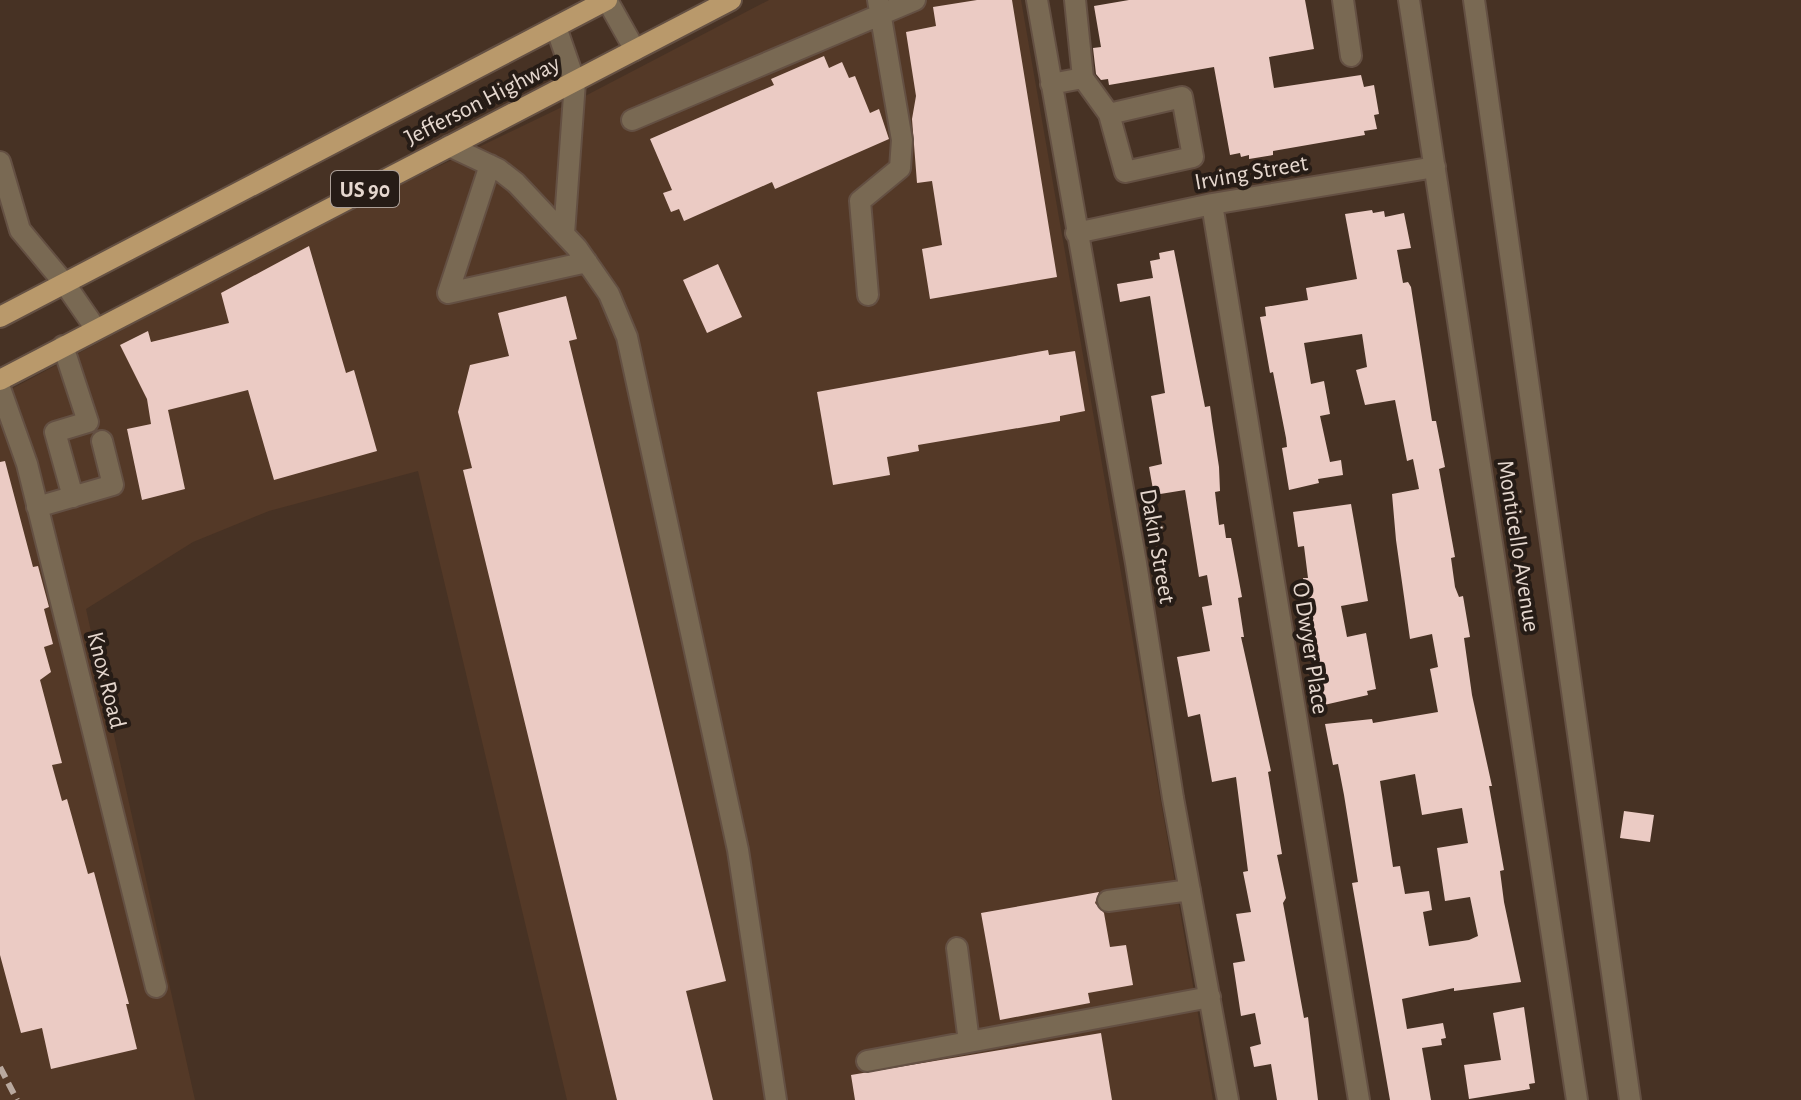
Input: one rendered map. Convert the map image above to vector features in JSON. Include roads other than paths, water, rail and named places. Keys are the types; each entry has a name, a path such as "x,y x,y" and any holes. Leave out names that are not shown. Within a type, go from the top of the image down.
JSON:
{"main road":[{"name":"Jefferson Highway","path":"0,317 607,0"},
{"name":"Jefferson Highway","path":"0,380 731,0"}],"street":[{"path":"607,0 635,50"},
{"path":"632,120 879,7 915,0"},
{"name":"Dakin Street","path":"1037,0 1228,1100"},
{"path":"1075,0 1083,78 1109,114 1125,172 1193,157 1182,97 1109,114"},
{"path":"1343,0 1351,56"},
{"name":"Monticello Avenue","path":"1409,0 1577,1100"},
{"path":"1474,0 1630,1100"},
{"path":"868,295 860,201 900,168 902,140 879,7"},
{"path":"556,27 575,82 564,234"},
{"path":"1051,84 1083,78"},
{"path":"449,146 490,165 516,183 564,234 609,294 627,337 738,850 776,1100"},
{"path":"0,162 20,230 65,284 96,329"},
{"path":"490,165 448,293 587,262"},
{"name":"Irving Street","path":"1076,233 1212,204 1435,167"},
{"name":"O Dwyer Place","path":"1212,204 1359,1100"},
{"path":"63,346 88,422 55,432 73,497"},
{"name":"Knox Road","path":"0,388 37,507 156,987"},
{"path":"37,507 113,485 102,441"},
{"path":"1108,901 1190,890"},
{"path":"957,948 969,1042"},
{"path":"867,1061 1210,997"}],"railway":[{"path":"0,1067 17,1100"}]}
